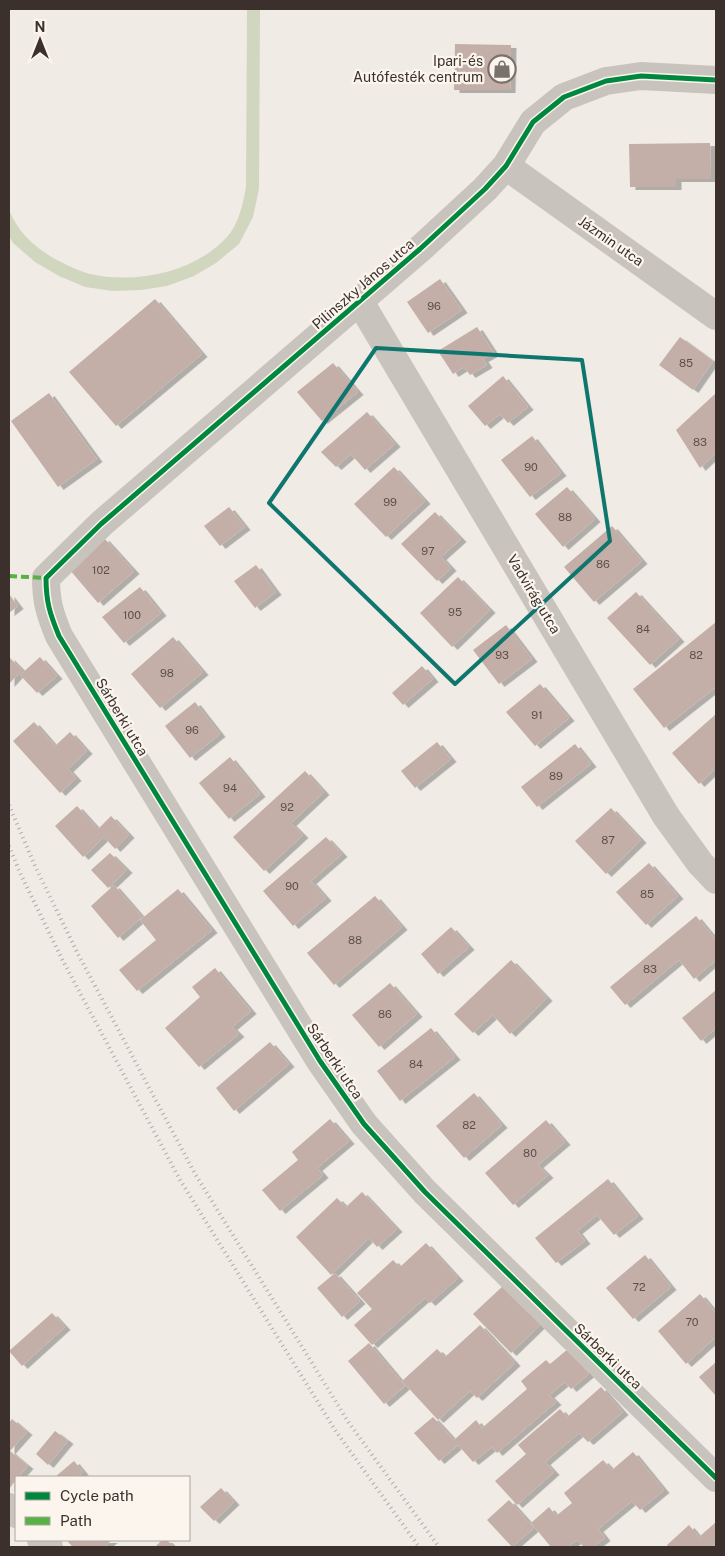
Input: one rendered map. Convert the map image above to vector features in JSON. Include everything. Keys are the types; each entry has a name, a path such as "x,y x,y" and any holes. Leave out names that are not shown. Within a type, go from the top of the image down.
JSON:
{"street":[{"name":"Pilinszky János utca","path":"46,578 101,524 420,249 506,166 533,122 564,97 606,81 641,76 716,80"},
{"name":"Jázmin utca","path":"506,166 716,316"},
{"name":"Vadvirág utca","path":"360,302 666,816 700,863 716,880"},
{"name":"Sárberki utca","path":"46,578 46,595 49,611 59,636 320,1061 364,1124 425,1192 716,1478"}],"highlighted area":[{"path":"376,348 582,360 610,541 455,684 269,503"}],"green space":[{"path":"247,9 260,9 259,189 253,217 239,244 216,263 194,276 167,286 141,290 113,291 85,287 59,276 35,262 13,243 9,236 9,210 22,232 40,249 55,259 90,274 126,278 163,273 181,267 214,249 227,237 237,220 246,187"}],"building":[{"path":"455,44 511,45 510,90 454,90"},
{"path":"710,143 711,179 676,179 676,187 630,187 629,144"},
{"path":"440,279 462,310 428,333 407,302"},
{"path":"155,299 202,354 116,426 69,372"},
{"path":"477,327 494,353 483,359 487,365 470,375 464,367 453,374 438,351"},
{"path":"680,337 713,361 693,390 659,365"},
{"path":"333,363 358,392 322,421 297,392"},
{"path":"503,376 528,407 508,423 500,414 485,426 468,406"},
{"path":"49,393 97,459 58,487 11,421"},
{"path":"716,393 716,453 700,468 676,430"},
{"path":"367,412 395,444 365,470 351,454 336,467 321,452"},
{"path":"532,436 561,473 530,497 501,460"},
{"path":"394,467 425,501 386,537 354,504"},
{"path":"567,487 595,519 563,547 535,514"},
{"path":"229,507 245,527 220,546 204,526"},
{"path":"435,512 461,539 441,557 451,568 437,581 401,544"},
{"path":"612,526 642,561 594,602 564,567"},
{"path":"104,538 134,571 98,603 69,569"},
{"path":"256,565 276,592 255,608 234,581"},
{"path":"458,577 490,610 452,647 420,613"},
{"path":"140,587 161,613 124,643 102,617"},
{"path":"636,592 679,639 650,665 607,618"},
{"path":"9,594 18,606 9,613"},
{"path":"716,622 716,687 664,728 633,689"},
{"path":"506,625 532,659 499,684 473,650"},
{"path":"173,637 203,672 160,708 131,674"},
{"path":"9,657 22,670 9,684"},
{"path":"40,657 57,676 37,693 20,675"},
{"path":"422,666 433,679 403,705 392,693"},
{"path":"540,684 569,718 535,746 506,712"},
{"path":"195,702 220,734 190,758 165,726"},
{"path":"716,714 716,768 699,784 672,753"},
{"path":"34,722 55,746 70,732 87,751 68,769 76,778 60,793 13,741"},
{"path":"437,742 451,759 415,788 401,771"},
{"path":"575,744 591,764 537,807 521,787"},
{"path":"230,757 260,794 229,819 199,783"},
{"path":"305,771 324,792 291,823 303,835 264,871 233,837"},
{"path":"77,806 98,829 111,816 129,835 115,849 104,837 83,857 55,826"},
{"path":"611,808 641,840 606,874 575,841"},
{"path":"326,837 342,854 311,881 326,898 293,926 263,891"},
{"path":"110,853 127,870 108,888 91,870"},
{"path":"649,863 678,896 646,925 616,892"},
{"path":"114,885 142,917 118,938 91,906"},
{"path":"178,889 212,930 137,991 119,970 156,940 140,920"},
{"path":"375,896 402,927 334,985 307,953"},
{"path":"696,916 716,940 716,960 694,979 679,960 625,1005 610,987"},
{"path":"451,927 469,947 438,974 421,954"},
{"path":"511,960 547,998 510,1034 493,1015 473,1033 454,1014"},
{"path":"215,968 251,1011 232,1027 239,1034 199,1067 165,1028 200,997 192,987"},
{"path":"390,983 417,1014 379,1047 352,1015"},
{"path":"716,990 716,1028 701,1041 682,1018"},
{"path":"431,1028 455,1057 400,1101 377,1071"},
{"path":"270,1042 289,1064 234,1111 216,1088"},
{"path":"474,1093 502,1125 464,1158 436,1126"},
{"path":"330,1119 349,1141 317,1168 323,1175 280,1211 262,1190 298,1160 292,1152"},
{"path":"546,1120 565,1142 538,1165 548,1175 513,1205 485,1173"},
{"path":"608,1179 638,1216 614,1235 597,1215 577,1231 585,1241 556,1263 535,1238"},
{"path":"362,1192 397,1229 377,1247 369,1238 331,1275 296,1237 337,1198 346,1207"},
{"path":"426,1243 458,1278 430,1303 425,1298 372,1345 354,1325 372,1309 357,1293 393,1260 400,1267"},
{"path":"645,1255 671,1287 633,1319 606,1288"},
{"path":"335,1273 360,1301 342,1317 317,1288"},
{"path":"504,1285 541,1324 511,1353 473,1314"},
{"path":"700,1294 716,1313 716,1337 686,1364 658,1331"},
{"path":"52,1313 65,1327 22,1366 9,1351"},
{"path":"480,1325 515,1363 477,1398 470,1391 438,1420 402,1381 437,1349 445,1357"},
{"path":"369,1343 405,1386 384,1404 348,1361"},
{"path":"568,1349 589,1374 571,1389 565,1382 549,1395 556,1402 497,1453 492,1447 473,1462 458,1445 439,1461 414,1433 433,1417 454,1440 476,1420 482,1428 527,1389 521,1381 546,1360 550,1364"},
{"path":"716,1362 716,1396 699,1377"},
{"path":"601,1387 623,1412 588,1442 579,1433 545,1462 554,1472 517,1505 495,1481 526,1454 518,1445 560,1409 567,1417"},
{"path":"12,1419 27,1432 10,1451 28,1466 19,1476 15,1476 15,1481 9,1489 9,1423"},
{"path":"55,1431 68,1441 48,1465 36,1454"},
{"path":"633,1452 664,1490 640,1510 632,1501 598,1529 605,1538 593,1547 584,1547 577,1540 568,1547 551,1547 531,1523 549,1507 556,1516 572,1503 564,1493 603,1460 612,1470"},
{"path":"74,1461 83,1472 78,1476 56,1476"},
{"path":"221,1488 234,1502 214,1521 200,1507"},
{"path":"509,1500 534,1528 512,1547 487,1520"},
{"path":"716,1522 716,1547 668,1547 667,1545 689,1525 699,1537"},
{"path":"111,1541 104,1547 73,1547 68,1542"},
{"path":"161,1541 168,1541 174,1547 155,1547"}],"railway":[{"path":"9,805 35,866 78,954 194,1172 349,1423 439,1547"},
{"path":"9,846 20,873 63,961 180,1180 335,1430 419,1547"}],"marked path":[{"path":"9,576 46,578"}],"cycle path":[{"path":"716,80 641,76 606,81 564,97 533,122 506,166 485,189 420,249 101,524 46,578 49,608 59,636 320,1061 364,1124 425,1192 716,1478"}],"place":[{"name":"Ipari- és Autófesték centrum","path":"502,69"}]}
